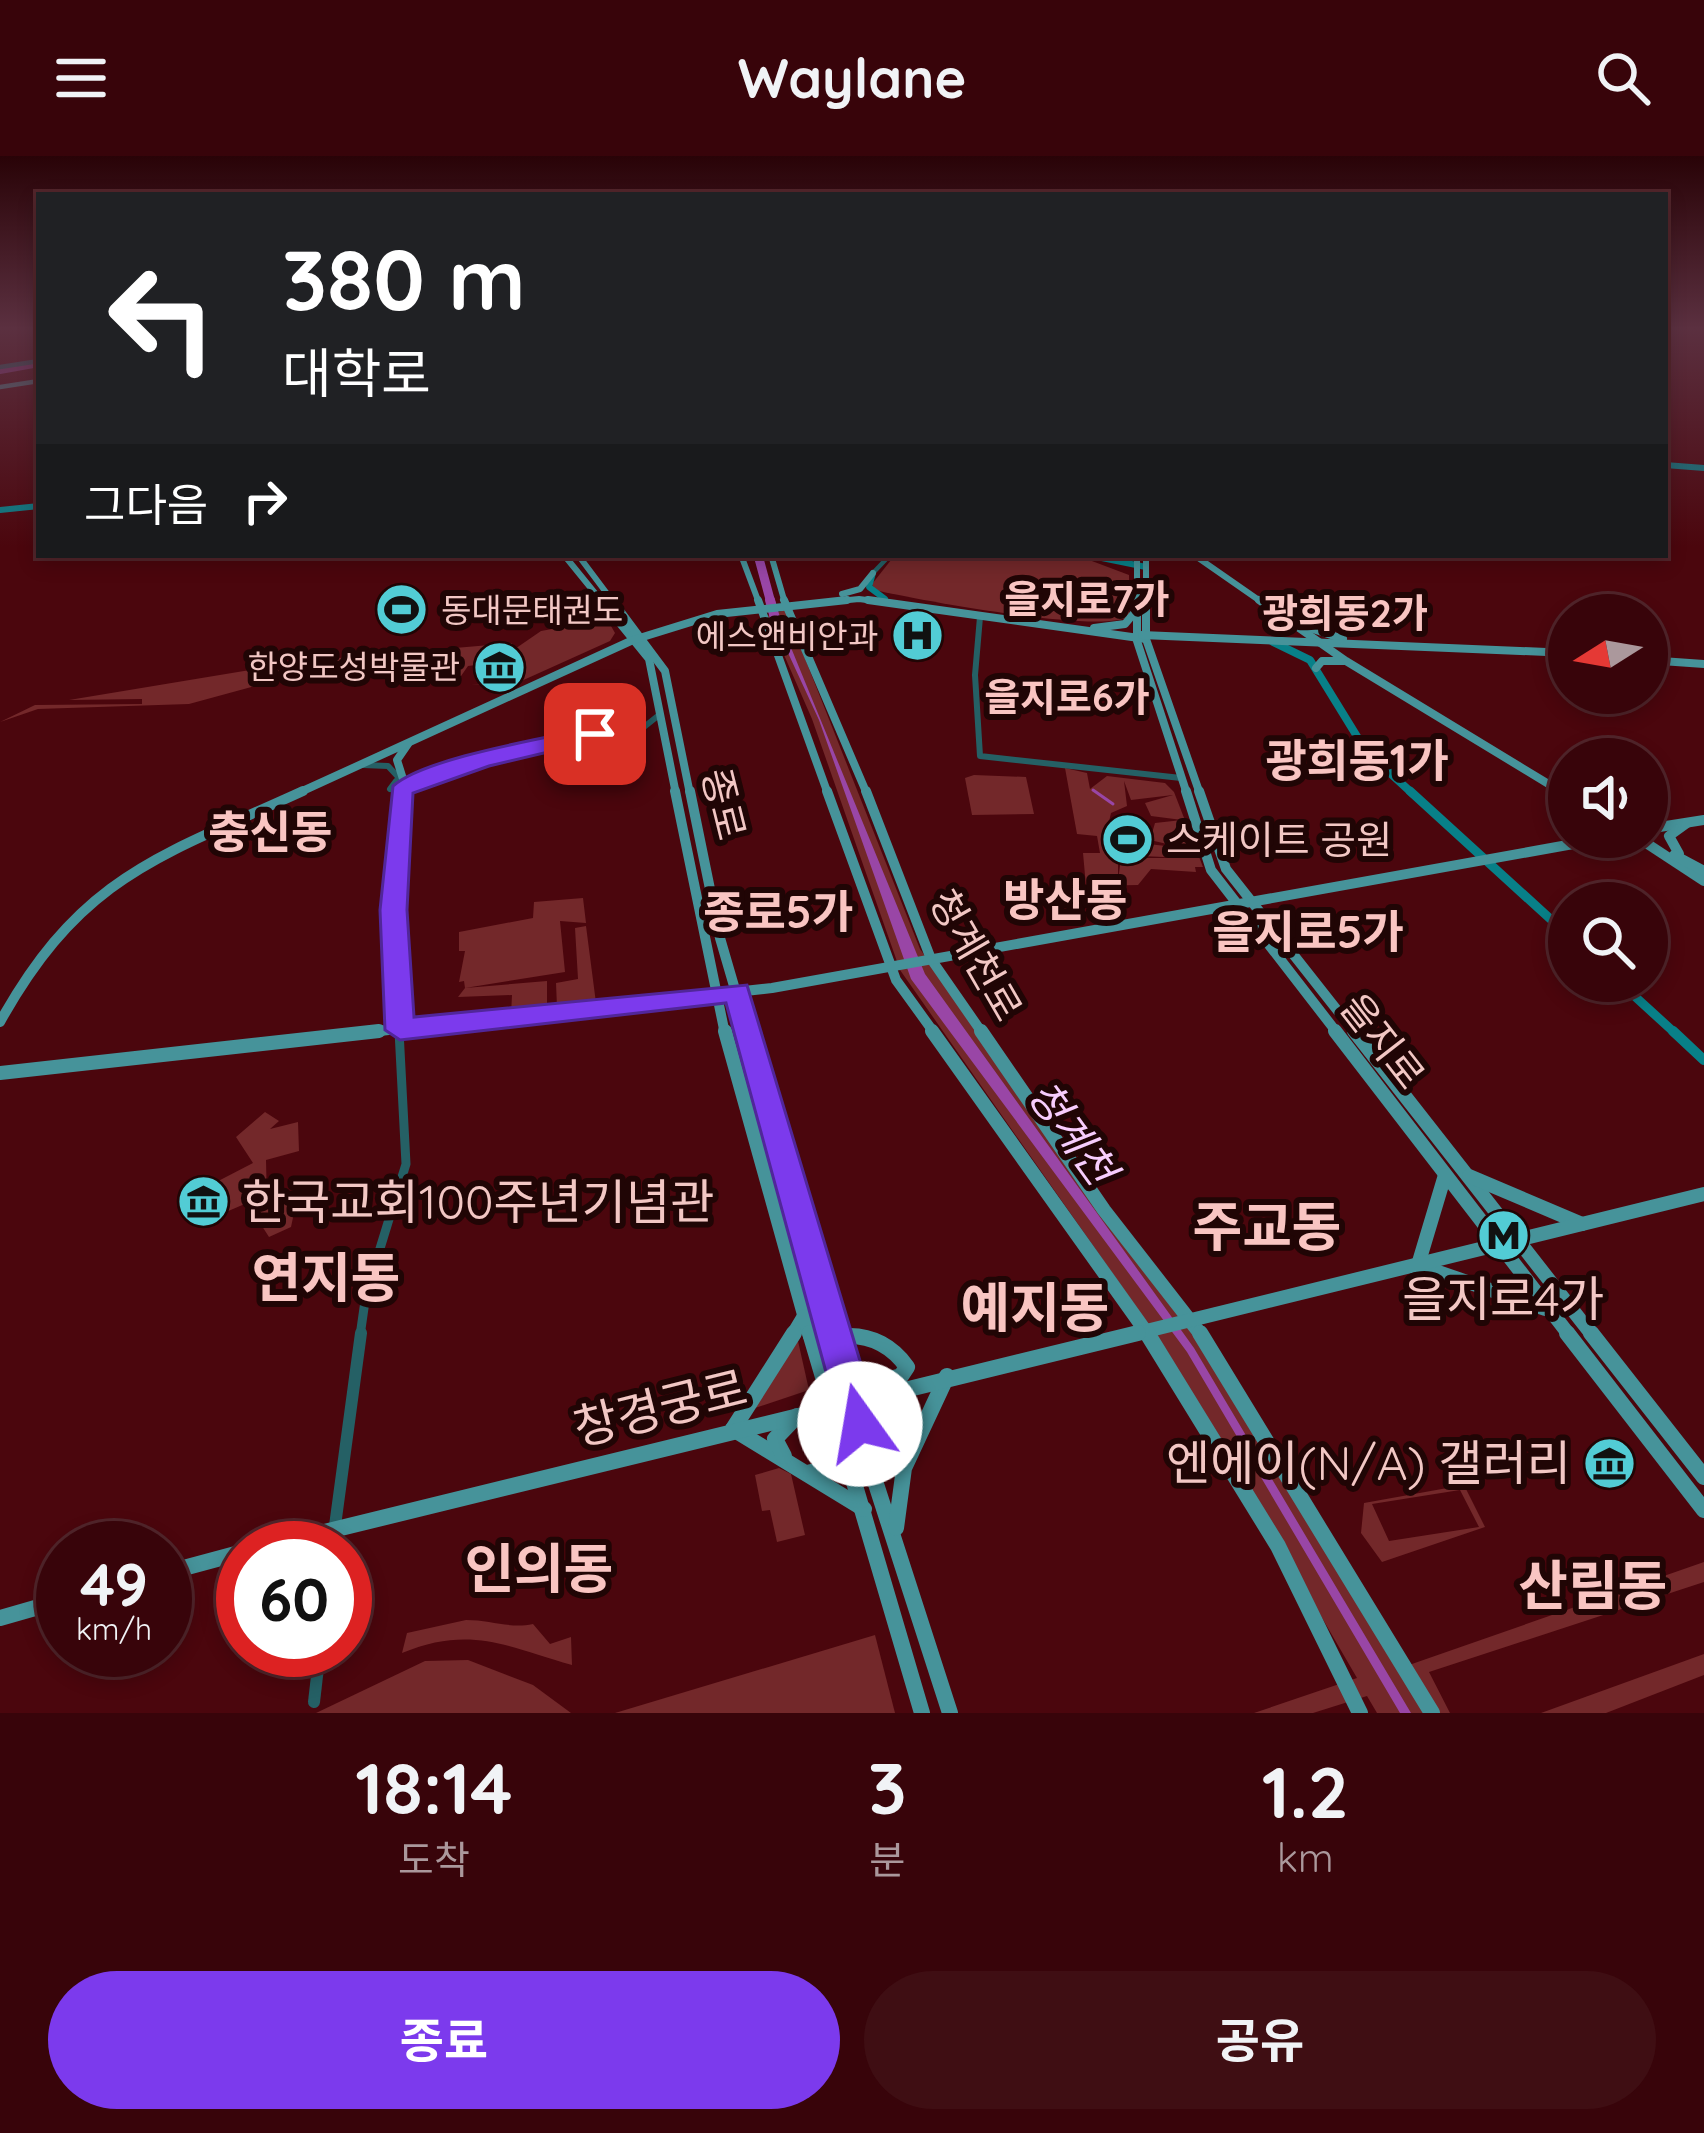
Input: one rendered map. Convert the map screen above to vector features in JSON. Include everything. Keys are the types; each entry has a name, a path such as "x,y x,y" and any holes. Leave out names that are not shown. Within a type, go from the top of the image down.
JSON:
{"main road":[{"path":"1668,465 1704,468"},
{"path":"0,510 36,506"},
{"name":"종로","path":"566,558 612,616 661,660 714,914 950,1713"},
{"name":"종로","path":"580,558 650,658 715,994 829,1404 865,1510 922,1713"},
{"name":"청계천로","path":"742,558 891,966 972,1091 1149,1331 1278,1546 1360,1713"},
{"name":"청계천로","path":"772,558 786,606 835,713 929,960 1104,1210 1190,1321 1432,1713"},
{"path":"1096,558 1142,567"},
{"name":"을지로","path":"1141,637 1142,558"},
{"path":"1205,559 1346,661 1548,783"},
{"path":"1113,564 1136,581"},
{"name":"을지로","path":"1142,567 1136,581 1141,637 1181,778 1219,882 1466,1175 1704,1477"},
{"path":"630,626 645,629 786,606 860,589 872,574"},
{"path":"872,574 869,588 885,599"},
{"path":"841,594 1141,637"},
{"path":"786,606 865,599 1141,637 1548,652"},
{"path":"1056,625 1115,627 1129,621 1136,609"},
{"path":"600,655 617,634 612,616"},
{"path":"1273,642 1290,633 1285,617"},
{"path":"1285,617 1354,643"},
{"path":"0,1022 34,958 83,904 115,881 253,810 638,638 691,620"},
{"path":"661,660 661,638 691,620"},
{"path":"1143,620 1197,639"},
{"path":"1073,631 1128,646 1150,665 1161,645 1197,639"},
{"path":"1273,642 1316,668 1366,751 1496,863 1548,915"},
{"path":"1316,668 1322,661 1346,661"},
{"path":"1668,661 1704,664"},
{"name":"을지로","path":"1150,665 1226,869 1259,924 1445,1175 1704,1510"},
{"path":"644,727 662,734"},
{"path":"405,780 397,766 400,753 421,736"},
{"path":"1668,826 1704,820"},
{"path":"1687,823 1671,832 1669,840 1690,863"},
{"path":"0,1073 737,992 1548,850"},
{"path":"1668,853 1704,871"},
{"path":"1668,857 1704,881"},
{"path":"1201,909 1217,894 1219,882"},
{"path":"1238,886 1277,896"},
{"path":"1201,909 1259,924 1277,896"},
{"path":"1641,1002 1704,1060"},
{"path":"1418,1264 1445,1175"},
{"path":"1466,1175 1582,1224"},
{"path":"1190,1321 1704,1193"},
{"path":"1418,1264 1551,1312"},
{"path":"804,1316 734,1429 865,1510"},
{"name":"창경궁로","path":"368,1521 675,1448 853,1395 1190,1321"},
{"path":"846,1366 845,1338 854,1334 907,1363 901,1376 853,1395"},
{"path":"896,1538 904,1468 947,1376"},
{"path":"804,1412 778,1431 776,1445 783,1455 821,1474 839,1465 843,1447"},
{"path":"0,1618 36,1608"}],"street":[{"path":"872,574 884,558"},
{"path":"691,620 758,612"},
{"path":"980,617 975,675 980,756 1181,778"},
{"path":"356,766 381,764 405,780 555,740 644,727 659,716"},
{"path":"337,1521 342,1462 350,1434 348,1406 367,1294 406,1164 393,910 405,780"},
{"path":"314,1702 317,1677"}],"shaded area":[{"path":"893,558 1084,558 1129,575 1129,616 1113,621 1048,618 875,590 872,584"},
{"path":"785,608 920,949 1171,1300 1409,1665 1704,1562 1704,1582 1429,1672 1450,1713 1377,1713 1367,1696 1313,1713 1254,1713 1357,1678 1167,1351 900,970 812,719 767,616 785,610 765,610"},
{"name":"청계천","path":"771,616 778,616 925,974 1194,1348 1411,1713 1400,1713 1187,1352 911,979 819,720"},
{"path":"607,619 615,633 610,641 497,692 496,684 471,685 496,683 510,661 468,666 461,676 422,669 346,681 273,681 189,704 38,709 0,722 35,705 142,704 142,699 69,700 304,661 512,643 509,653 541,631"},
{"path":"1065,768 1087,773 1090,789 1107,776 1165,783 1174,792 1203,867 1195,867 1196,872 1151,869 1138,885 1086,886 1083,853 1100,853 1097,836 1077,834","holes":["1124,781 1131,800 1173,795 1145,803 1151,816 1182,820 1155,823 1150,840 1184,848 1148,844 1121,855 1184,858 1121,858 1118,881 1118,858 1111,857 1109,847 1137,847 1133,827 1115,827 1116,835 1108,826 1111,813 1127,806"]},
{"path":"1026,777 1034,814 972,815 965,778"},
{"path":"583,898 586,923 560,921 565,972 465,988 464,981 459,982 465,951 459,951 459,932 533,918 534,902"},
{"path":"586,926 596,1003 557,1007 556,983 578,979 575,928"},
{"path":"547,981 547,1011 511,1015 512,995 458,997 465,988"},
{"path":"265,1112 279,1121 270,1129 298,1122 299,1151 266,1160 267,1203 312,1204 294,1213 291,1227 269,1237 247,1203 205,1221 205,1205 195,1206 197,1192 253,1163 236,1137"},
{"path":"798,1341 809,1390 755,1408 754,1406"},
{"path":"779,1468 791,1474 805,1535 777,1542 770,1510 762,1511 755,1475"},
{"path":"1464,1485 1485,1527 1382,1562 1361,1533 1364,1503","holes":["1460,1490 1479,1527 1389,1541 1372,1504"]},
{"path":"466,1620 533,1624 550,1644 571,1637 572,1665 507,1645 468,1639 402,1653 407,1633"},
{"path":"875,1635 895,1713 615,1713"},
{"path":"1704,1654 1704,1675 1606,1713 1541,1713"},
{"path":"468,1660 533,1685 571,1713 316,1713 425,1661"}],"waterway":[{"name":"청계천","path":"759,558 771,603"},
{"name":"청계천","path":"770,600 775,618"},
{"path":"1093,790 1113,804"}],"place":[{"name":"동대문태권도","path":"402,610"},
{"name":"에스앤비안과","path":"917,636"},
{"name":"한양도성박물관","path":"499,667"},
{"name":"스케이트 공원","path":"1127,840"},
{"name":"한국교회100주년기념관","path":"203,1202"},
{"name":"을지로4가","path":"1503,1236"},
{"name":"엔에이(N/A) 갤러리","path":"1610,1463"}],"district":[{"name":"을지로7가","path":"1087,599"},
{"name":"광희동2가","path":"1345,613"},
{"name":"을지로6가","path":"1067,697"},
{"name":"광희동1가","path":"1357,761"},
{"name":"충신동","path":"270,832"},
{"name":"방산동","path":"1065,900"},
{"name":"종로5가","path":"778,912"},
{"name":"을지로5가","path":"1308,932"},
{"name":"주교동","path":"1267,1227"},
{"name":"연지동","path":"326,1278"},
{"name":"예지동","path":"1035,1308"},
{"name":"인의동","path":"539,1569"},
{"name":"산림동","path":"1593,1586"}],"route":[{"path":"595,734 482,761 412,782 402,791 393,910 400,1030 737,992 860,1424"}]}
